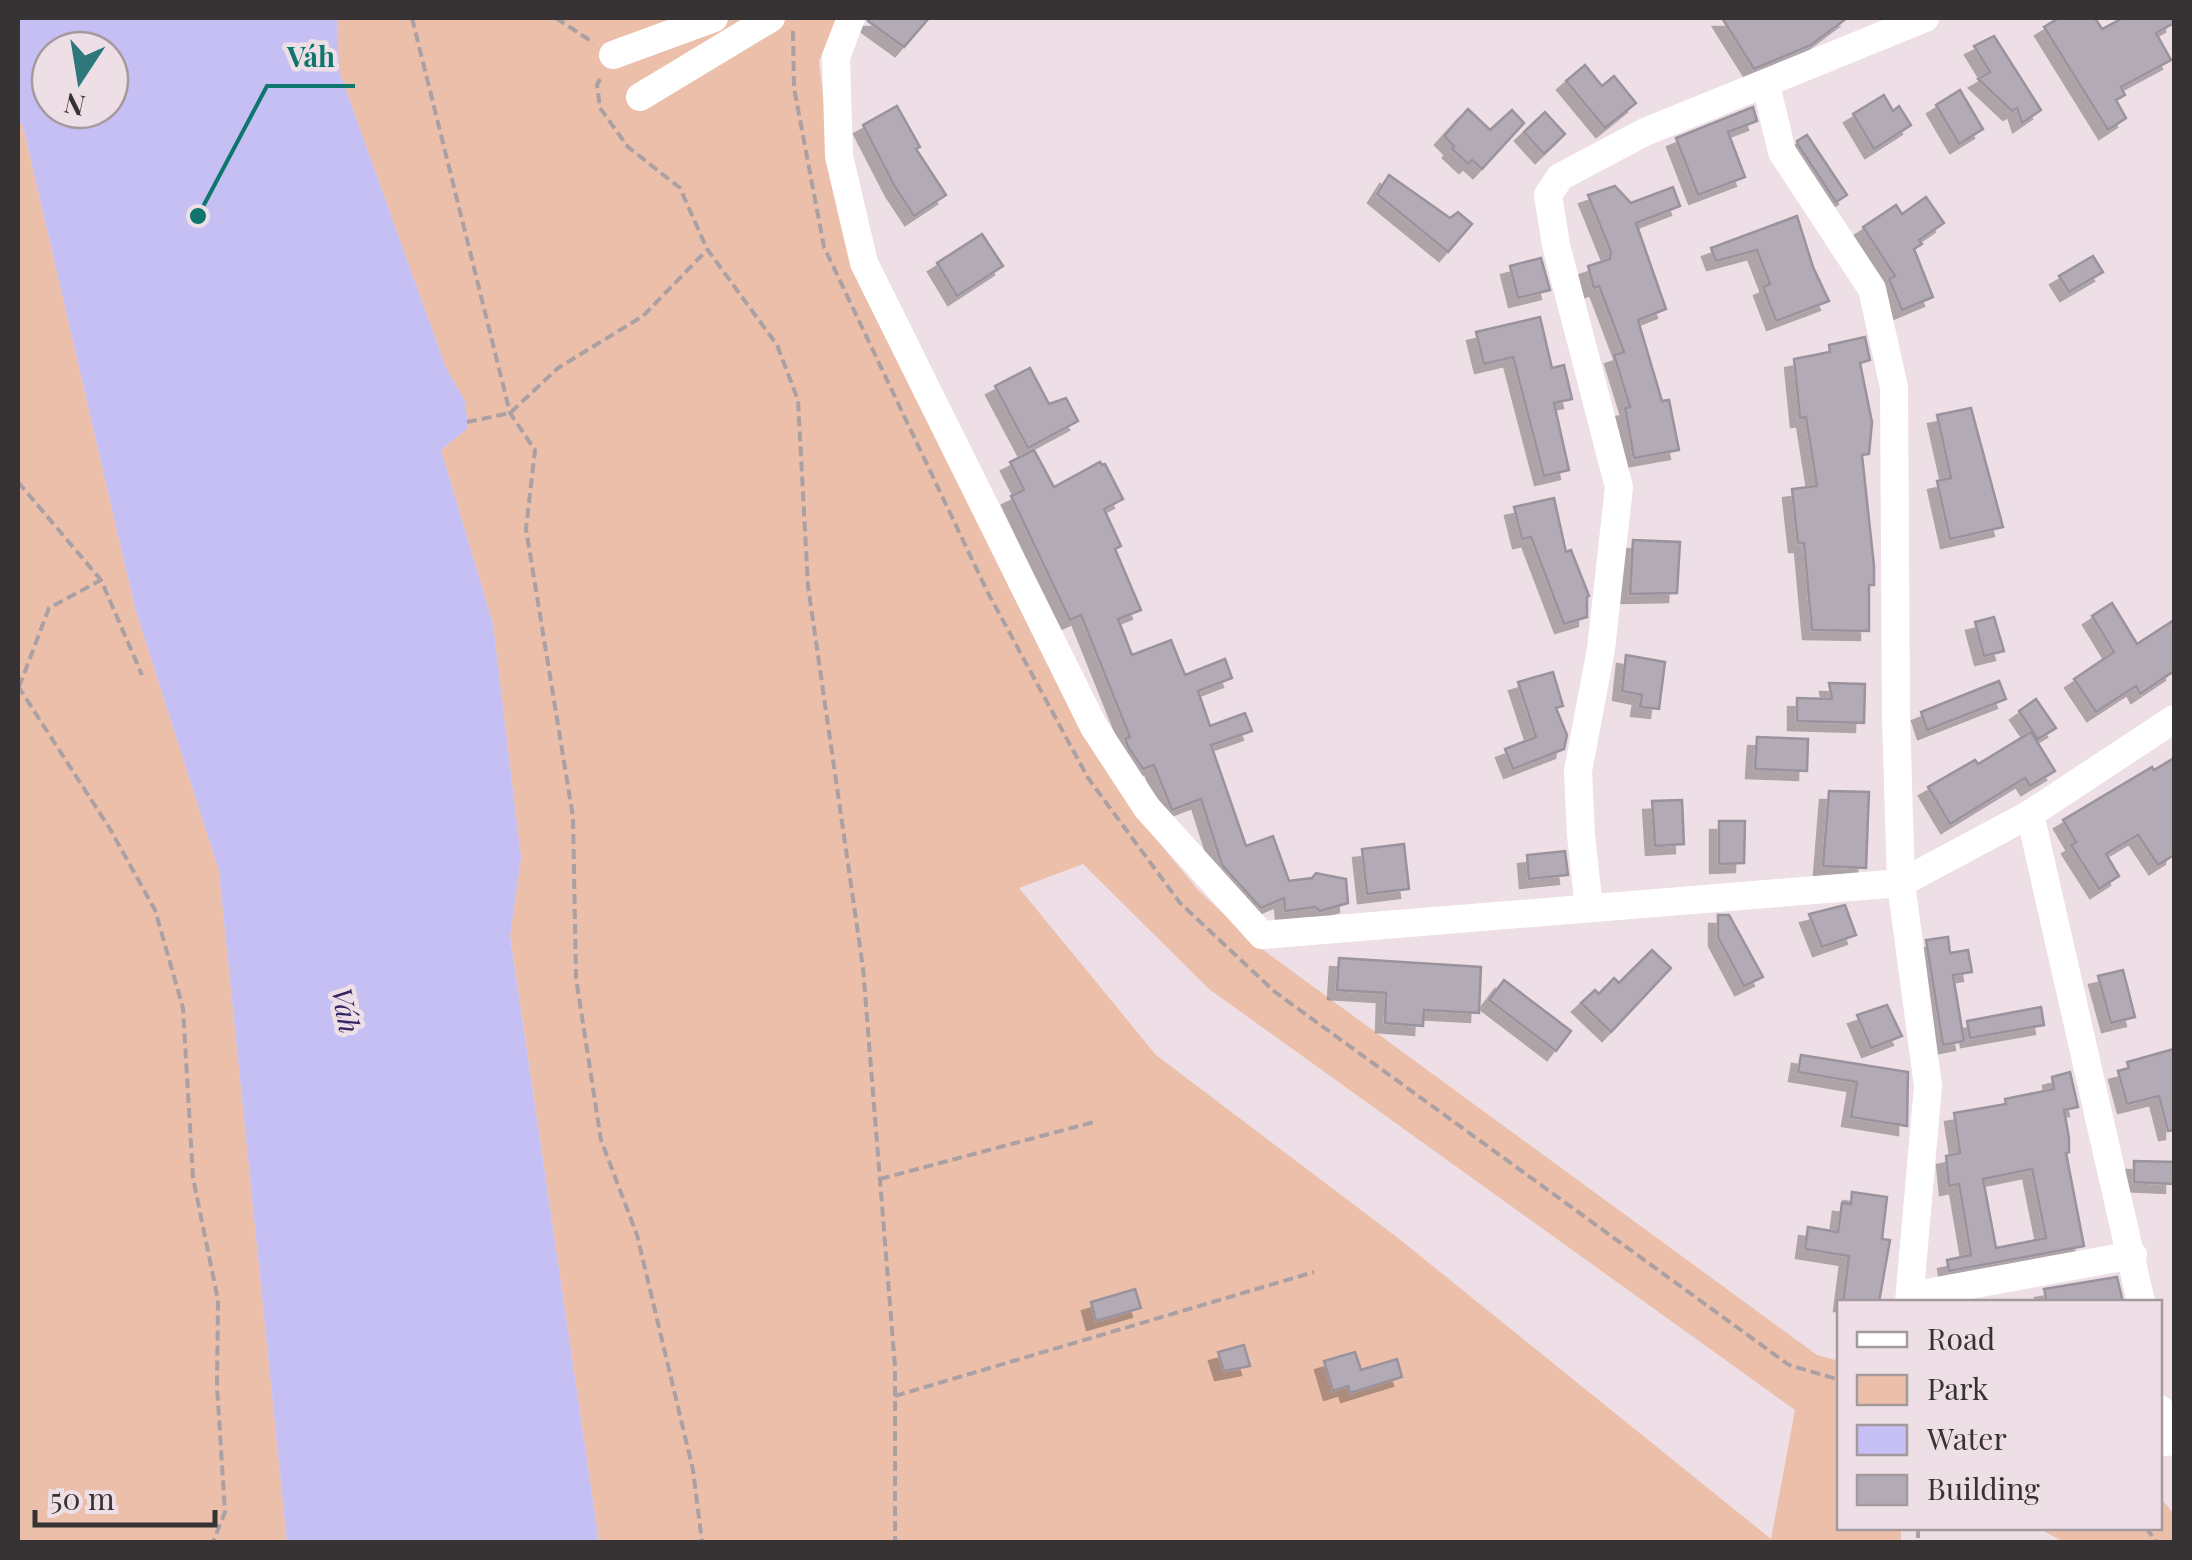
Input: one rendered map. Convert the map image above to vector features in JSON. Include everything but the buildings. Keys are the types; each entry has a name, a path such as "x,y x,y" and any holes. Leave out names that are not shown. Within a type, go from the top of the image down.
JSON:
{"street":[{"path":"613,56 714,18"},
{"path":"851,18 836,57 839,156 864,263 1094,727 1147,808 1262,935 1901,882 2030,814 2174,718"},
{"path":"1589,908 1578,772 1601,649 1618,487 1556,244 1548,195 1560,177 1645,132 1925,18"},
{"path":"640,97 782,21"},
{"path":"1766,85 1782,152 1872,289 1894,387 1901,882 1928,1086 1909,1299 2133,1255"},
{"path":"2030,814 2141,1300"},
{"path":"2162,1415 2171,1449"}],"path":[{"path":"412,18 510,412 535,450 526,529 573,816 576,978 600,1140 637,1235 693,1470 702,1542"},
{"path":"556,18 613,56 597,85 600,108 628,147 680,188 707,250 777,345 798,400 808,586 864,968 895,1396 895,1542"},
{"path":"782,21 824,247 986,591 1088,778 1180,904 1276,992 1773,1353 1789,1364 1837,1379"},
{"path":"468,422 510,412 558,368 643,316 707,250"},
{"path":"18,482 101,580 142,676"},
{"path":"101,580 50,608 18,686 110,828 155,910 182,1008 193,1178 218,1300 225,1512 212,1542"},
{"path":"880,1179 1094,1122"},
{"path":"895,1396 1314,1272"}],"green space":[{"path":"337,18 837,18 819,61 830,158 1134,812 1198,890 1259,947 1817,1355 1837,1360 1837,1530 1901,1530 1901,1542 599,1542 510,935 521,858 493,624 441,450 468,428 465,402 446,368 339,71","holes":["1083,864 1209,989 1795,1410 1771,1539 1398,1238 1156,1055 1019,888"]},
{"path":"18,119 23,126 135,608 219,871 287,1542 18,1542"},
{"path":"2162,1499 2174,1514 2174,1542 2064,1542 2042,1530 2162,1530"}],"water":[{"path":"18,18 337,18 339,71 446,368 465,401 468,428 441,450 493,624 521,858 510,936 599,1542 287,1542 219,871 135,608 23,126 18,119"}],"place":[{"name":"Váh","path":"198,216"}]}
